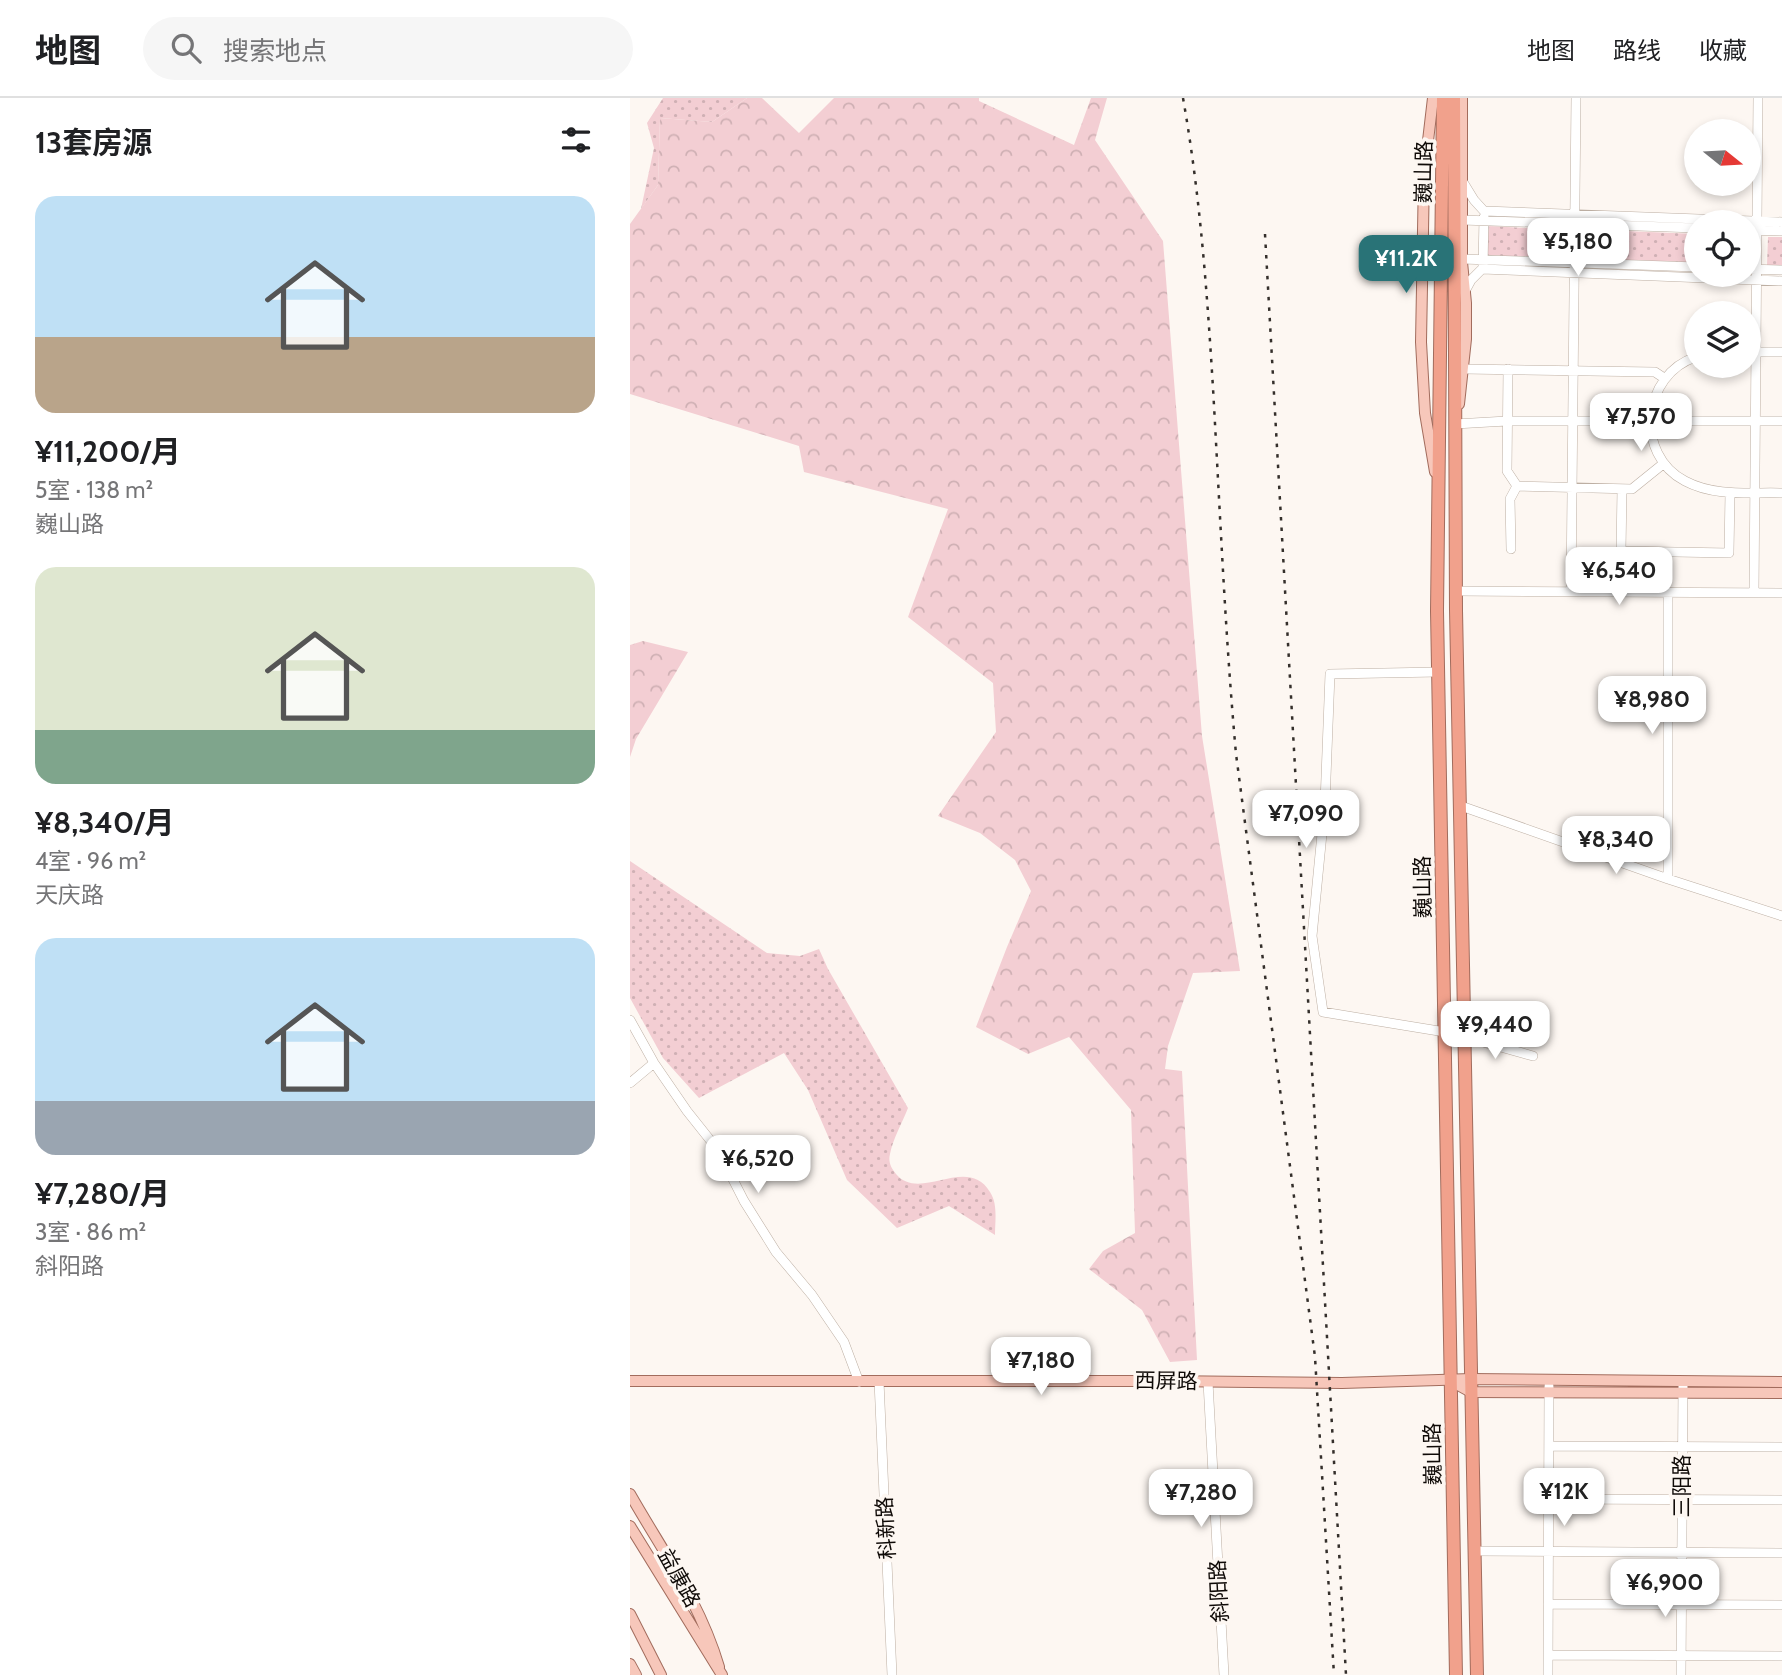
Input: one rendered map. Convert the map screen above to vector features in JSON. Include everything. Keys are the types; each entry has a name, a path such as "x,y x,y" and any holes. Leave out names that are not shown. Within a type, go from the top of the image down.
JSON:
{"highway":[{"name":"巍山路","path":"1443,98 1438,672 1457,1675"},
{"name":"巍山路","path":"1454,98 1456,591 1477,1675"},
{"path":"1445,1032 1465,1037"}],"main road":[{"path":"1433,98 1424,175 1421,342 1424,413 1438,493"},
{"path":"1455,424 1464,369 1463,98"},
{"name":"西屏路","path":"1471,1385 1549,1380 1782,1393"},
{"name":"西屏路","path":"630,1381 1451,1381 1549,1392 1782,1382"},
{"name":"益康路","path":"630,1494 688,1590 721,1671"},
{"name":"益康路","path":"630,1526 721,1671"},
{"path":"630,1614 661,1675"},
{"path":"630,1664 636,1675"}],"street":[{"path":"1571,592 1576,98"},
{"path":"1755,210 1758,98"},
{"path":"1462,181 1484,216 1483,265 1465,293"},
{"path":"1462,220 1484,216 1684,224"},
{"path":"1574,219 1684,227"},
{"path":"1761,226 1782,222"},
{"path":"1761,228 1782,231"},
{"path":"1462,259 1483,265 1684,275"},
{"path":"1574,268 1684,267"},
{"path":"1761,269 1782,270"},
{"path":"1761,280 1782,281"},
{"path":"1761,352 1782,352"},
{"path":"1684,363 1664,378 1649,421 1653,445 1663,464 1675,475 1697,487 1730,493 1782,493"},
{"path":"1464,369 1655,372 1664,378"},
{"path":"1508,369 1507,471 1517,486"},
{"path":"1754,378 1756,421 1754,593"},
{"path":"1455,424 1507,421 1782,421"},
{"path":"1517,486 1632,489 1663,464"},
{"path":"1511,549 1510,499 1517,486"},
{"path":"1622,489 1621,551 1730,553 1730,493"},
{"path":"1456,591 1782,593"},
{"path":"1668,592 1668,879"},
{"path":"1438,672 1330,674 1325,803 1312,936 1323,1012 1445,1032"},
{"path":"1461,806 1782,916"},
{"path":"630,1020 653,1063 718,1150 744,1201 776,1252 812,1295 844,1342 859,1382"},
{"path":"1465,1037 1532,1056"},
{"path":"630,1083 653,1063"},
{"path":"1548,1675 1549,1380"},
{"name":"科新路","path":"879,1381 892,1675"},
{"name":"斜阳路","path":"1208,1382 1224,1675"},
{"name":"三阳路","path":"1681,1675 1683,1387"},
{"path":"1549,1446 1782,1447"},
{"path":"1549,1499 1782,1500"},
{"path":"1474,1551 1782,1553"},
{"path":"1548,1604 1782,1605"},
{"path":"1548,1655 1782,1656"}],"green space":[{"path":"663,98 747,98 712,122 660,118 658,185 641,209 654,148 647,123"},
{"path":"747,98 762,98 799,133 834,98 979,98 979,101 1074,145 1091,98 1107,98 1095,140 1163,241 1202,736 1240,971 1193,973 1168,1046 1165,1069 1182,1071 1197,1360 1170,1362 1142,1310 1089,1269 1103,1251 1135,1233 1131,1110 1069,1037 1028,1054 976,1027 1031,891 1015,860 980,833 938,816 996,732 993,683 908,617 948,509 804,472 799,446 630,394 630,224 658,185 660,118 712,122"},
{"path":"1488,226 1565,230 1563,262 1486,258"},
{"path":"1579,229 1684,233 1684,266 1577,261"},
{"path":"1768,237 1782,237 1782,266 1767,266"},
{"path":"643,641 688,652 636,739 630,757 630,645"},
{"path":"630,861 767,953 800,956 819,949 908,1108 891,1148 890,1165 906,1182 918,1184 969,1177 980,1182 990,1192 994,1202 995,1235 949,1206 897,1228 847,1180 808,1090 784,1053 699,1098 663,1058 630,998"}],"railway":[{"path":"1183,98 1194,170 1205,279 1236,754 1315,1357 1334,1675"},
{"path":"1265,234 1346,1675"}]}
